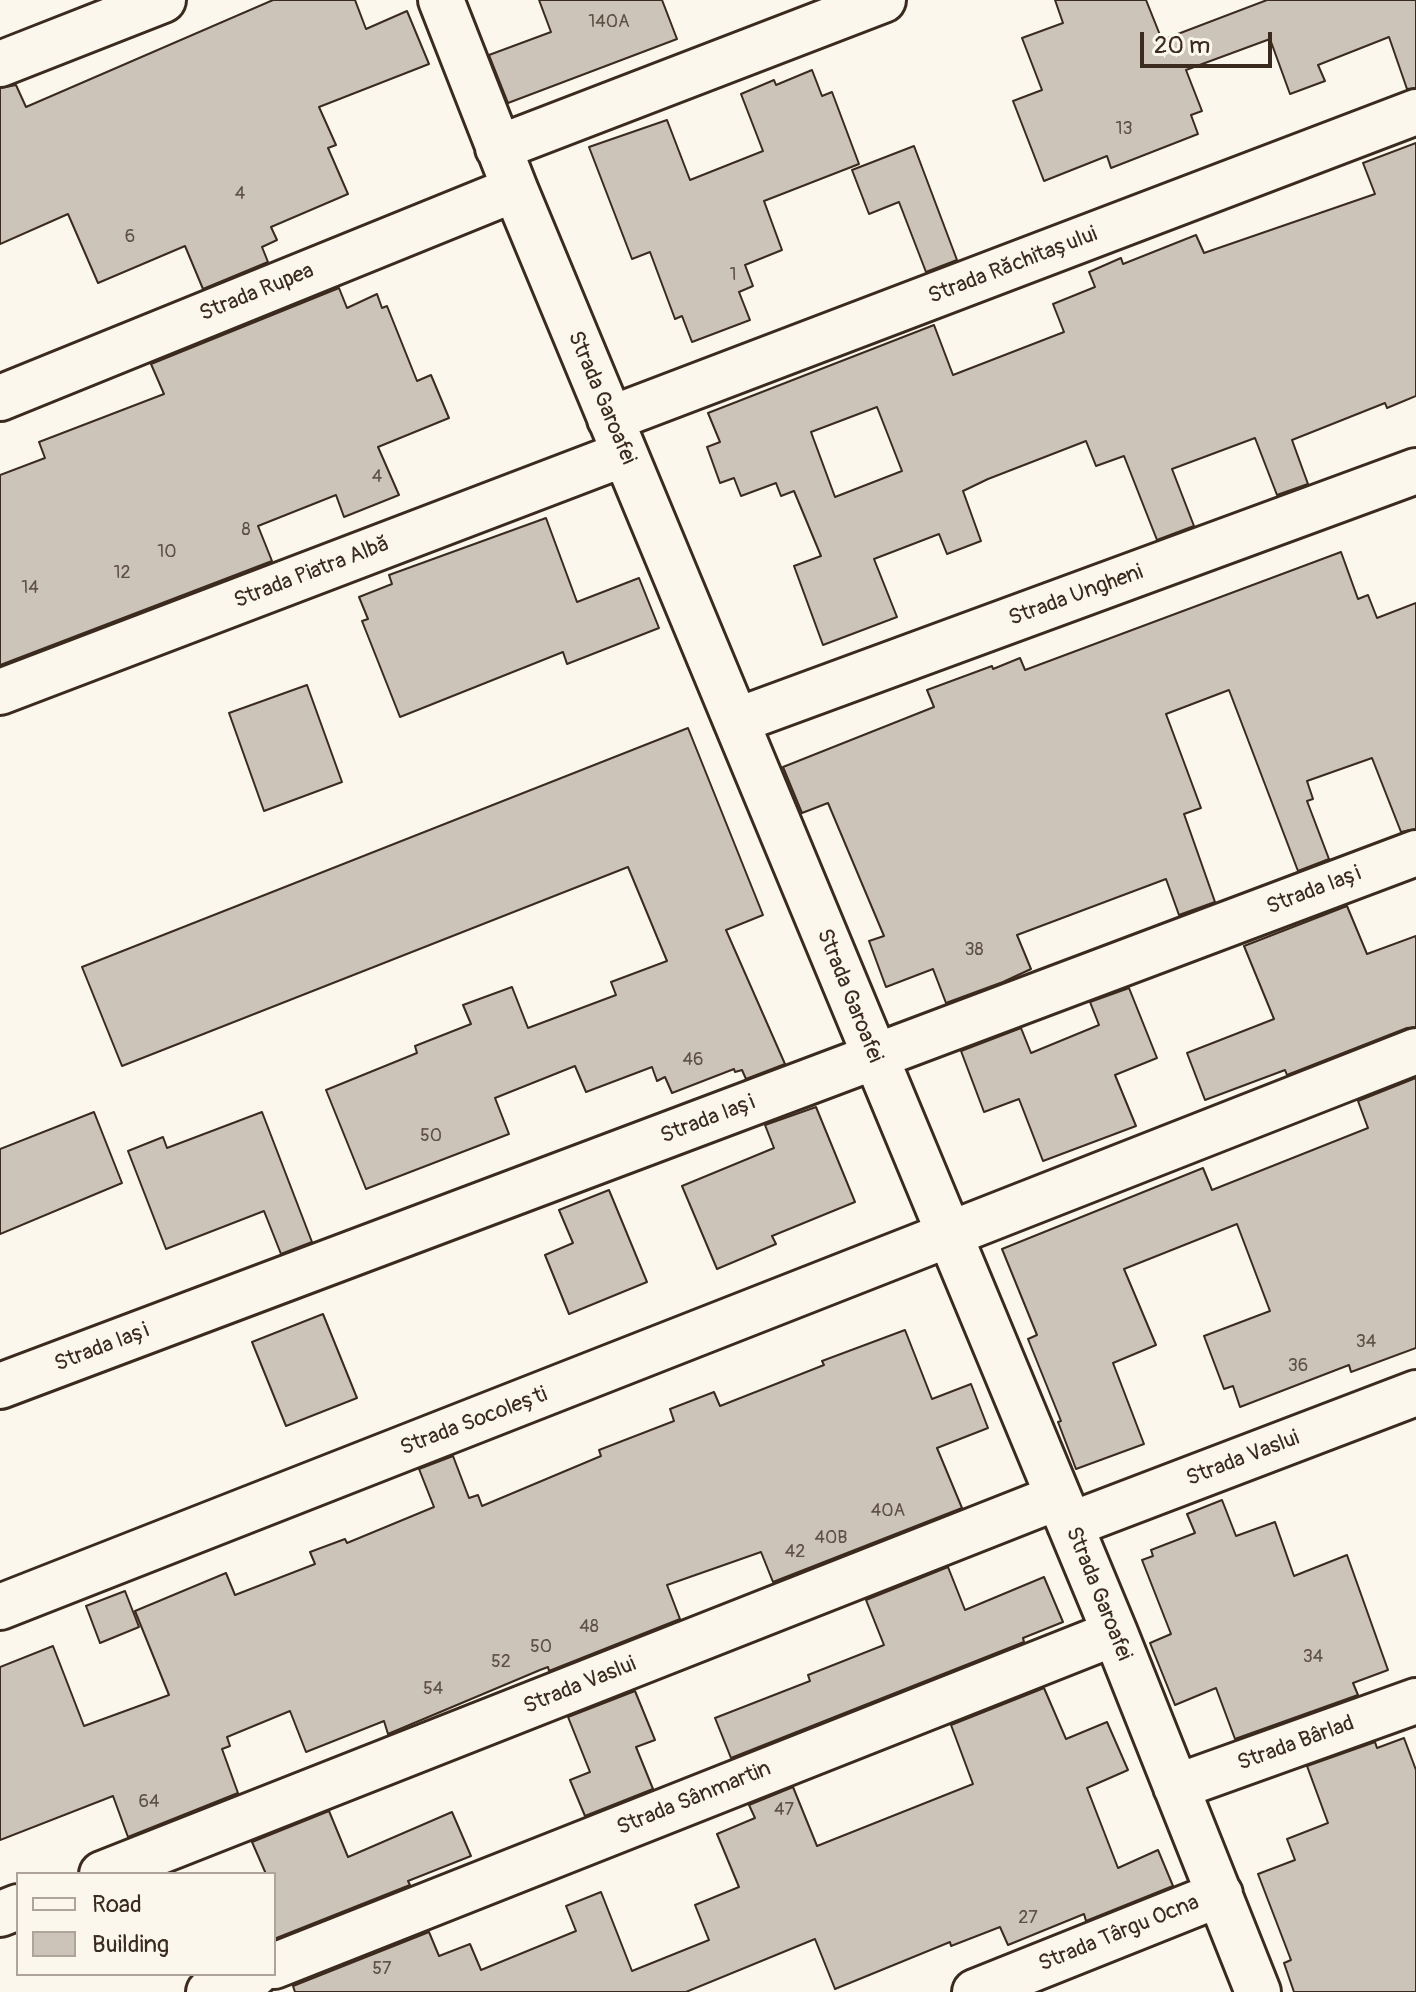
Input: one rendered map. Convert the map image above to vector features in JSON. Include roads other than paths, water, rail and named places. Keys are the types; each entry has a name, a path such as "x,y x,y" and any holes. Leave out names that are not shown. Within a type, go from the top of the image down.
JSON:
{"street":[{"path":"0,64 163,0"},
{"name":"Strada Garoafei","path":"441,0 498,148 1115,1633 1258,1992"},
{"path":"498,148 883,0"},
{"name":"Strada Răchitașului","path":"617,436 1416,112"},
{"name":"Strada Rupea","path":"0,398 515,189"},
{"name":"Strada Piatra Albă","path":"0,692 617,436"},
{"name":"Strada Ungheni","path":"736,721 1416,471"},
{"name":"Strada Iași","path":"0,1386 1416,853"},
{"name":"Strada Socolești","path":"0,1607 949,1237 1416,1051"},
{"name":"Strada Vaslui","path":"107,1872 1064,1511 1416,1393"},
{"name":"Strada Sânmartin","path":"276,1965 1115,1633"},
{"name":"Strada Bârlad","path":"1176,1787 1416,1701"},
{"name":"Strada Târgu Ocna","path":"975,1992 1220,1894"},
{"path":"209,1992 250,1976"}]}
